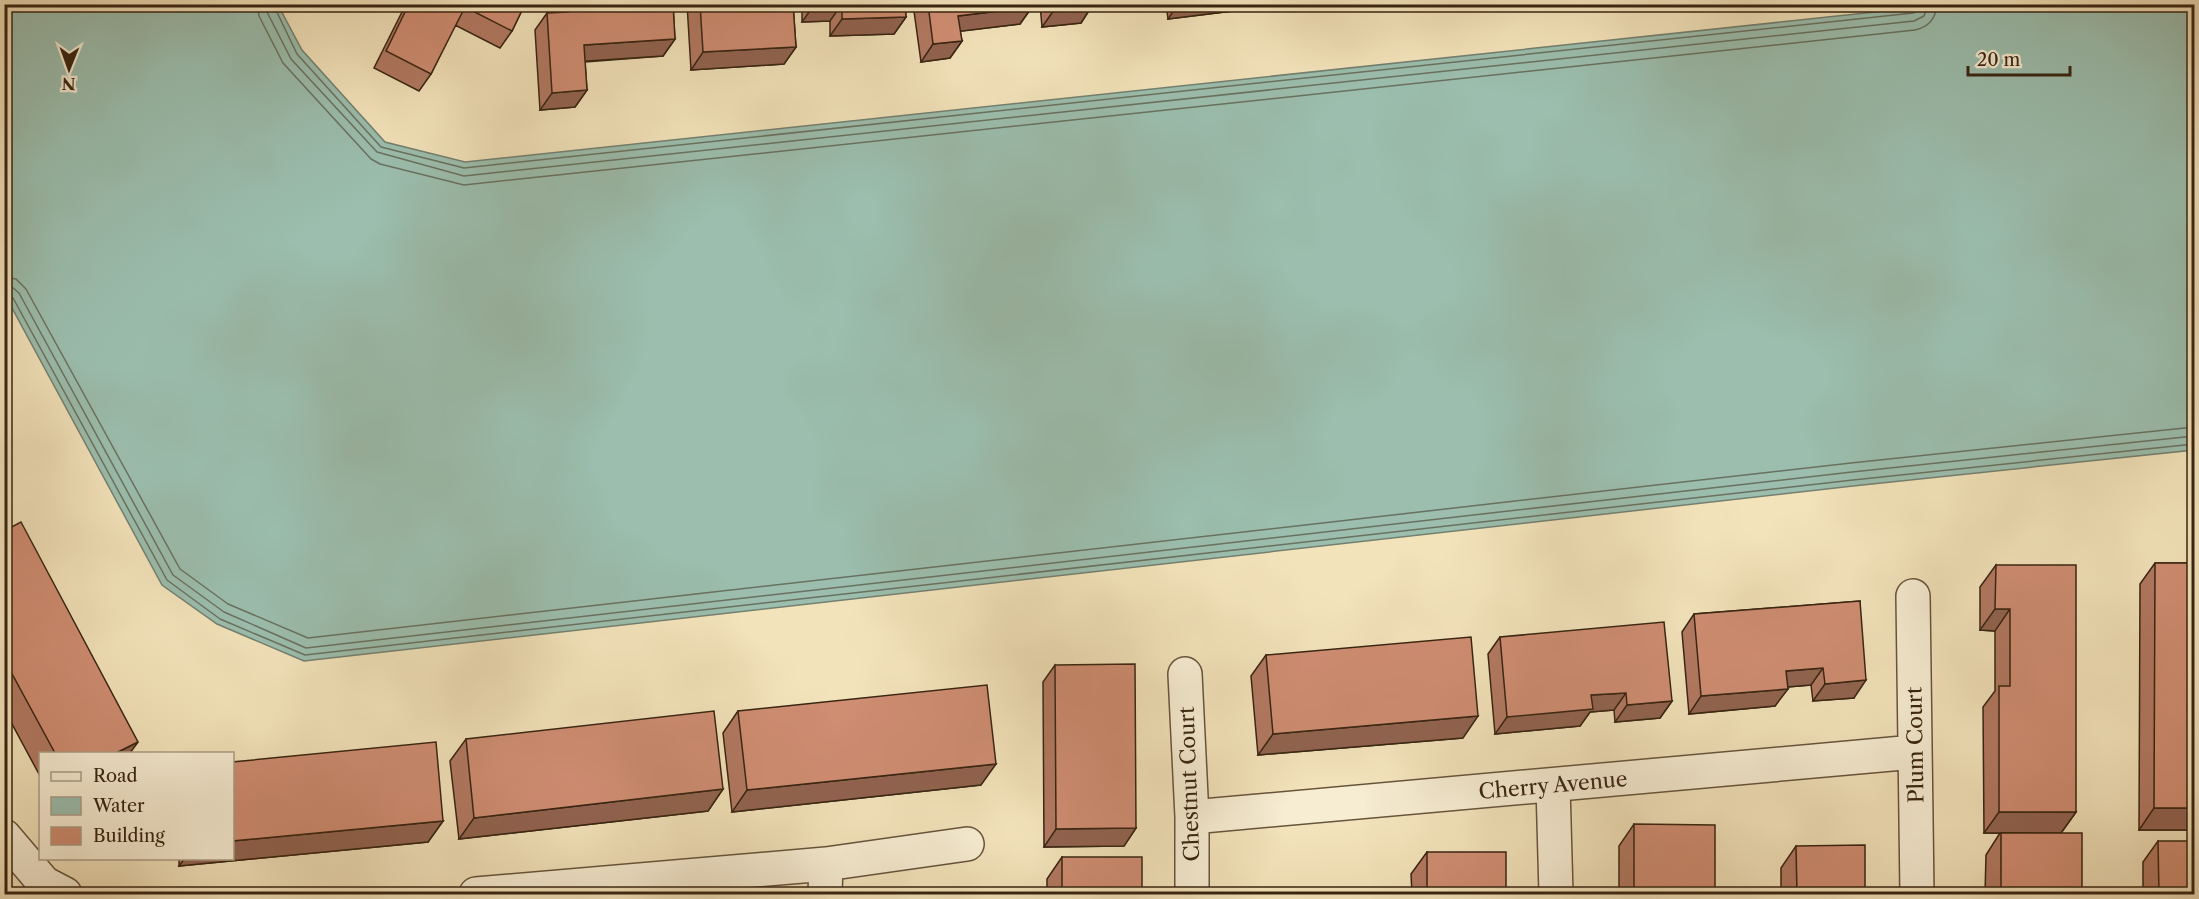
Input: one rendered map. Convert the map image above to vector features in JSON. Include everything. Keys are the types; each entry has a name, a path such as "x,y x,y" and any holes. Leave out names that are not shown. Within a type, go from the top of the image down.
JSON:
{"street":[{"name":"Plum Court","path":"1913,596 1917,894"},
{"name":"Chestnut Court","path":"1185,674 1192,817 1192,894"},
{"name":"Cherry Avenue","path":"1192,817 1914,752"},
{"path":"1553,786 1556,894"},
{"path":"4,836 44,883 65,894"},
{"path":"476,894 826,879 967,844"}],"water":[{"path":"4,5 278,5 302,50 385,142 465,162 1941,5 2194,5 2194,450 1853,486 304,661 217,624 162,585 5,295"}],"building":[{"path":"409,4 525,4 512,31 465,7 431,74 386,51"},
{"path":"567,4 673,4 675,39 584,45 587,90 552,93 547,13 568,12"},
{"path":"700,4 793,4 796,47 703,52"},
{"path":"842,4 905,4 906,17 842,19"},
{"path":"928,4 1032,4 1032,7 958,16 962,41 933,44"},
{"path":"1054,4 1093,4 1093,6 1054,10"},
{"path":"21,522 138,742 118,752 54,752 4,659 4,531"},
{"path":"2155,563 2194,563 2194,808 2154,808"},
{"path":"1996,565 2076,565 2076,812 1999,812 1999,686 2010,686 2010,609 1995,609"},
{"path":"1860,601 1866,680 1825,684 1823,668 1786,671 1788,689 1701,696 1694,614"},
{"path":"1664,622 1672,701 1627,705 1626,693 1591,695 1593,709 1507,717 1500,637"},
{"path":"1471,637 1478,716 1273,734 1266,655"},
{"path":"1135,664 1136,828 1056,829 1055,665"},
{"path":"987,685 996,764 747,790 738,711"},
{"path":"714,711 723,789 474,818 466,739"},
{"path":"436,742 443,821 234,841 234,762"},
{"path":"1634,824 1715,825 1715,894 1634,894"},
{"path":"2001,833 2082,833 2082,894 2001,894"},
{"path":"2158,841 2194,841 2194,894 2159,894"},
{"path":"1865,845 1865,894 1797,894 1796,846"},
{"path":"1427,852 1506,852 1506,894 1427,894"},
{"path":"1062,857 1142,857 1142,894 1062,894"}]}
